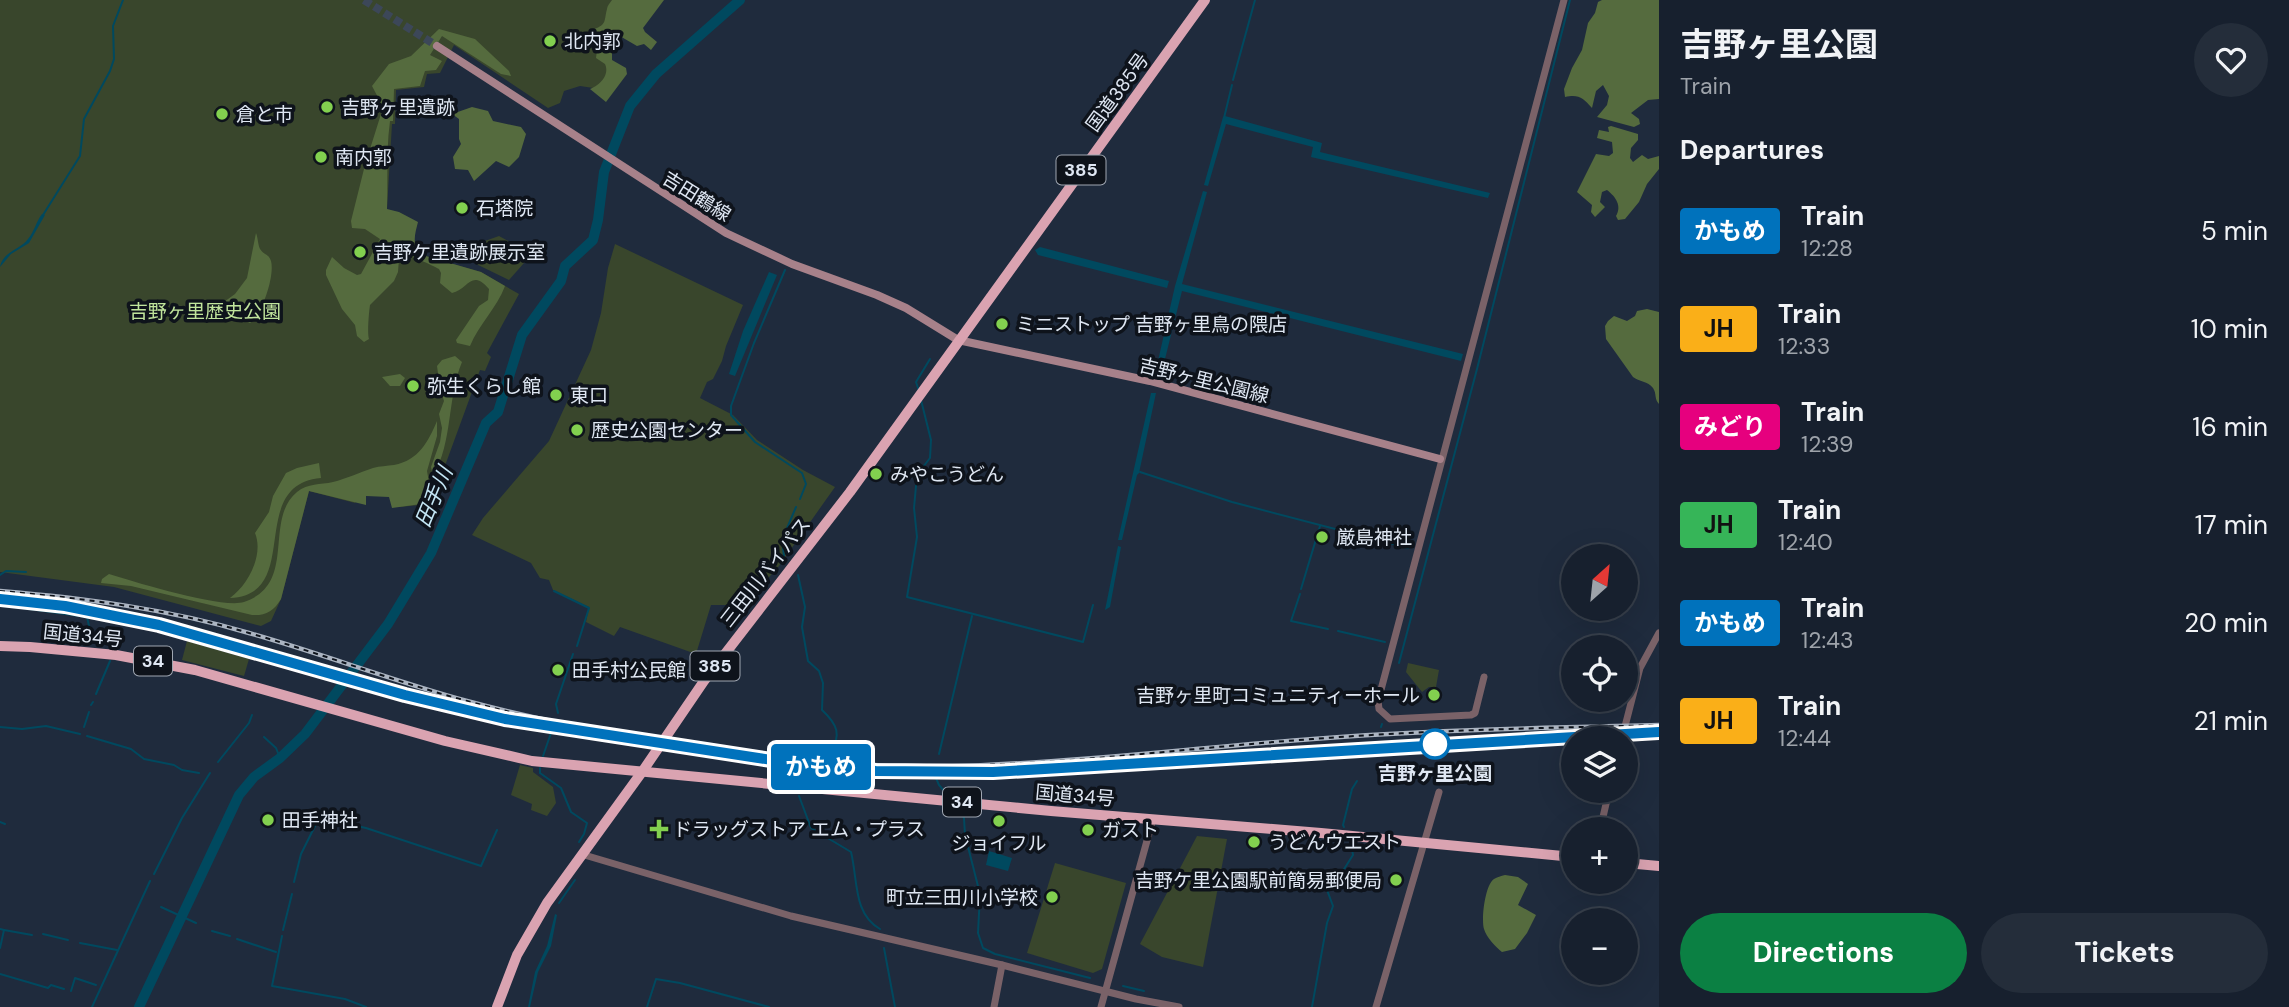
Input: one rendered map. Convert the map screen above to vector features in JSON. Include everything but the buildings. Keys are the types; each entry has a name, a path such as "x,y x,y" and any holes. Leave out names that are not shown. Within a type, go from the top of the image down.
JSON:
{"highway":[{"name":"国道385号","path":"958,340 1205,0"},
{"name":"三田川バイパス","path":"497,1007 517,956 537,919 581,854 642,772 704,681 849,492 958,340"},
{"name":"国道34号","path":"0,646 61,649 149,660 227,678 496,754 533,761 1561,856"},
{"path":"1638,864 1659,866"}],"main road":[{"name":"吉田鶴線","path":"437,46 726,233 768,254 897,303 958,340"},
{"name":"吉野ヶ里公園線","path":"958,340 1150,381 1440,459"}],"street":[{"path":"1485,677 1475,713 1471,715 1390,719 1379,709 1378,701 1440,459 1564,0"},
{"path":"1625,726 1640,668 1659,633"},
{"path":"1376,1007 1439,792"},
{"path":"1101,1007 1153,819"},
{"path":"581,854 790,916 1179,1007"},
{"path":"994,1007 1002,965"}],"green space":[{"name":"吉野ヶ里歴史公園","path":"0,0 659,0 610,36 606,48 613,69 600,89 580,86 564,91 560,103 548,108 454,45 440,73 427,74 424,87 396,90 387,209 407,246 422,255 481,272 519,294 487,353 491,357 485,371 480,370 431,504 399,507 395,495 361,491 355,503 309,491 281,599 271,621 261,626 114,587 0,572"},
{"path":"612,0 664,0 643,28 657,42 651,50 644,44 637,46 618,35 612,39 612,60 626,68 627,74 606,102 590,89 600,82 606,72 605,64 596,58 598,42 594,29 603,24"},
{"path":"1659,0 1659,99 1648,100 1631,113 1639,119 1640,124 1634,127 1597,117 1607,105 1609,96 1603,85 1596,91 1592,108 1580,98 1565,97 1564,89 1582,50 1588,23 1598,2"},
{"path":"439,29 475,39 511,76 501,74 442,36 430,55 442,61 436,70 425,71 420,86 394,89 393,121 390,121 388,143 387,209 418,222 415,243 422,255 481,272 505,286 470,346 457,343 456,340 479,306 488,300 489,289 474,280 452,293 440,283 439,269 404,255 399,259 394,281 370,305 369,339 364,342 357,336 355,325 342,309 326,270 332,257 344,268 357,275 361,274 380,239 365,229 352,228 351,221 381,114 382,105 372,86 389,64 411,56"},
{"path":"472,107 488,111 493,121 521,127 526,134 519,157 509,167 496,161 474,181 468,170 455,169 453,157 461,144 459,119 452,114"},
{"path":"1608,127 1638,134 1638,140 1631,148 1630,158 1633,162 1642,155 1648,159 1659,156 1659,169 1647,184 1639,202 1625,219 1618,220 1617,202 1607,190 1602,192 1600,202 1605,207 1595,217 1591,212 1592,205 1577,192 1596,154 1609,156 1613,153 1612,142 1597,138 1599,130 1609,132"},
{"path":"256,233 260,249 270,259 272,268 263,303 250,323 217,307 235,294 247,278"},
{"path":"499,236 532,254 509,280 474,263 482,242"},
{"path":"615,244 743,305 722,361 713,379 707,382 700,398 733,415 757,440 835,487 779,566 744,605 711,605 696,654 620,627 614,636 586,622 589,607 553,590 549,580 540,578 531,563 472,535 483,518 549,441 591,350"},
{"path":"1647,309 1659,312 1659,404 1653,388 1633,377 1606,339 1605,326 1614,316 1627,321 1635,316 1637,311"},
{"path":"455,356 462,362 454,390 444,449 433,476 431,467 440,442 442,428 439,414 444,401 437,366 442,360"},
{"path":"400,374 405,378 400,386 390,386 382,377"},
{"path":"437,421 437,436 427,471 430,488 421,504 392,508 389,497 366,496 366,505 309,491 281,599 269,612 252,615 131,586 101,583 109,574 217,602 244,602 260,593 270,581 276,567 282,518 287,504 297,492 373,468 403,463 422,449"},
{"path":"319,463 321,478 298,485 285,499 278,518 271,561 265,579 252,592 230,598 243,585 253,569 257,551 255,533 269,512 273,496 286,473"},
{"path":"187,641 249,659 244,676 182,660"},
{"path":"1408,663 1439,670 1436,687 1429,687 1422,692 1406,672"},
{"path":"520,765 533,768 533,772 553,787 556,803 547,816 531,810 532,804 511,795"},
{"path":"1197,836 1227,839 1203,967 1162,957 1140,944"},
{"path":"1055,863 1126,883 1102,969 1093,973 1027,953"},
{"path":"1505,875 1518,877 1528,884 1518,905 1536,915 1515,949 1502,952 1487,935 1483,918 1484,903 1491,882"}],"water":[{"path":"1225,116 1322,143 1320,152 1490,193 1488,198 1311,157 1313,147 1226,124 1208,186 1204,185"},
{"path":"1203,191 1207,192 1182,284 1463,354 1461,361 1182,291 1161,375 1155,374 1175,286"},
{"path":"42,214 45,215 29,243 11,254 0,267 8,254 25,243"},
{"path":"1040,247 1169,281 1167,288 1038,255 1035,250"},
{"path":"769,272 777,275 735,376 729,374 743,331"},
{"path":"1151,393 1156,393 1139,473 1122,540 1118,540"},
{"path":"1118,546 1121,547 1110,607 1105,610"},
{"path":"989,851 1012,858 1008,871 986,865"},
{"path":"555,914 557,915 551,946 538,972 528,1007 535,972 547,946"}],"waterway":[{"path":"43,215 80,156 84,119 114,59 113,26 123,0"},
{"name":"田手川","path":"139,1007 239,795 254,777 280,758 305,734 388,624 431,553 486,423 498,412 522,335 561,281 565,266 593,240 604,172 630,106 656,74 740,0"},
{"path":"1233,80 1255,0"},
{"path":"1399,663 1477,369 1570,0"},
{"path":"1224,118 1232,85"},
{"path":"785,270 754,343 731,406 731,415 755,442 802,473 806,484 800,499"},
{"path":"919,391 916,382 930,359"},
{"path":"921,400 931,440 930,458 917,475 914,508 917,537 907,597 1083,642 1093,605"},
{"path":"1140,472 1232,502 1408,548"},
{"path":"784,556 782,540 796,507"},
{"path":"1301,589 1320,526"},
{"path":"0,575 6,571 26,572"},
{"path":"798,575 805,607 802,627 808,661 819,671 823,683 822,710 832,720 837,735 831,753"},
{"path":"554,591 589,608 577,646"},
{"path":"1300,594 1291,621 1328,629"},
{"path":"0,605 87,617 90,630 100,646"},
{"path":"939,754 972,616"},
{"path":"87,617 112,621"},
{"path":"1338,631 1385,642"},
{"path":"558,713 556,704 573,654"},
{"path":"96,694 110,661"},
{"path":"84,727 89,712"},
{"path":"218,762 249,723 252,715"},
{"path":"0,727 22,729 46,726 80,734"},
{"path":"543,756 552,730"},
{"path":"87,736 131,749 144,759 199,773"},
{"path":"264,737 276,748 280,758"},
{"path":"540,768 540,773 561,788 571,812 587,823 579,842"},
{"path":"802,779 814,779 820,771"},
{"path":"154,874 182,818 210,773"},
{"path":"936,778 945,792"},
{"path":"1344,827 1352,789 1357,781"},
{"path":"799,796 811,828 851,852 861,905 871,923 880,929"},
{"path":"960,810 980,894 978,933 983,948 995,954 1090,978"},
{"path":"294,882 301,854 319,818 366,828 481,866 497,830"},
{"path":"0,822 5,824"},
{"path":"1312,1007 1327,923 1333,906 1327,890 1331,879 1339,877 1353,855 1351,843"},
{"path":"559,903 575,880"},
{"path":"92,1007 150,881"},
{"path":"283,930 292,894"},
{"name":"田手川","path":"161,907 196,923"},
{"path":"0,929 4,930 0,948"},
{"path":"4,930 32,935"},
{"path":"212,931 230,936"},
{"path":"43,934 68,940"},
{"path":"282,936 272,986 345,999 366,1007"},
{"path":"237,939 276,952"},
{"path":"80,943 117,950"},
{"path":"884,948 895,1007"},
{"path":"0,974 48,988 51,985 64,989"},
{"path":"71,991 75,978 96,985"},
{"path":"647,1007 656,979 769,1007"},
{"path":"1123,986 1144,991"}],"tunnel":[{"path":"364,0 437,46"}],"railway":[{"path":"0,591 94,601 188,617 277,641 467,701 581,727 697,747 842,764 910,766 1044,762 1356,736 1659,725"},
{"path":"65,606 159,625 427,700"},
{"path":"1208,758 1561,738"}],"train":[{"name":"かもめ","path":"0,599 65,606 159,625 405,695 505,719 817,767 876,771 993,772 1659,732"}],"place":[{"name":"北内郭","path":"550,41"},
{"name":"吉野ヶ里遺跡","path":"327,107"},
{"name":"倉と市","path":"222,114"},
{"name":"南内郭","path":"321,157"},
{"name":"石塔院","path":"462,208"},
{"name":"吉野ケ里遺跡展示室","path":"360,252"},
{"name":"ミニストップ 吉野ヶ里鳥の隈店","path":"1002,324"},
{"name":"弥生くらし館","path":"413,386"},
{"name":"東口","path":"556,395"},
{"name":"歴史公園センター","path":"577,430"},
{"name":"みやこうどん","path":"876,474"},
{"name":"厳島神社","path":"1322,537"},
{"name":"田手村公民館","path":"558,670"},
{"name":"吉野ヶ里町コミュニティーホール","path":"1434,695"},
{"name":"吉野ヶ里公園","path":"1435,744"},
{"name":"田手神社","path":"268,820"},
{"name":"ジョイフル","path":"999,821"},
{"name":"ドラッグストア エム・プラス","path":"659,829"},
{"name":"ガスト","path":"1088,830"},
{"name":"うどんウエスト","path":"1254,842"},
{"name":"吉野ケ里公園駅前簡易郵便局","path":"1396,880"},
{"name":"町立三田川小学校","path":"1052,897"}]}
